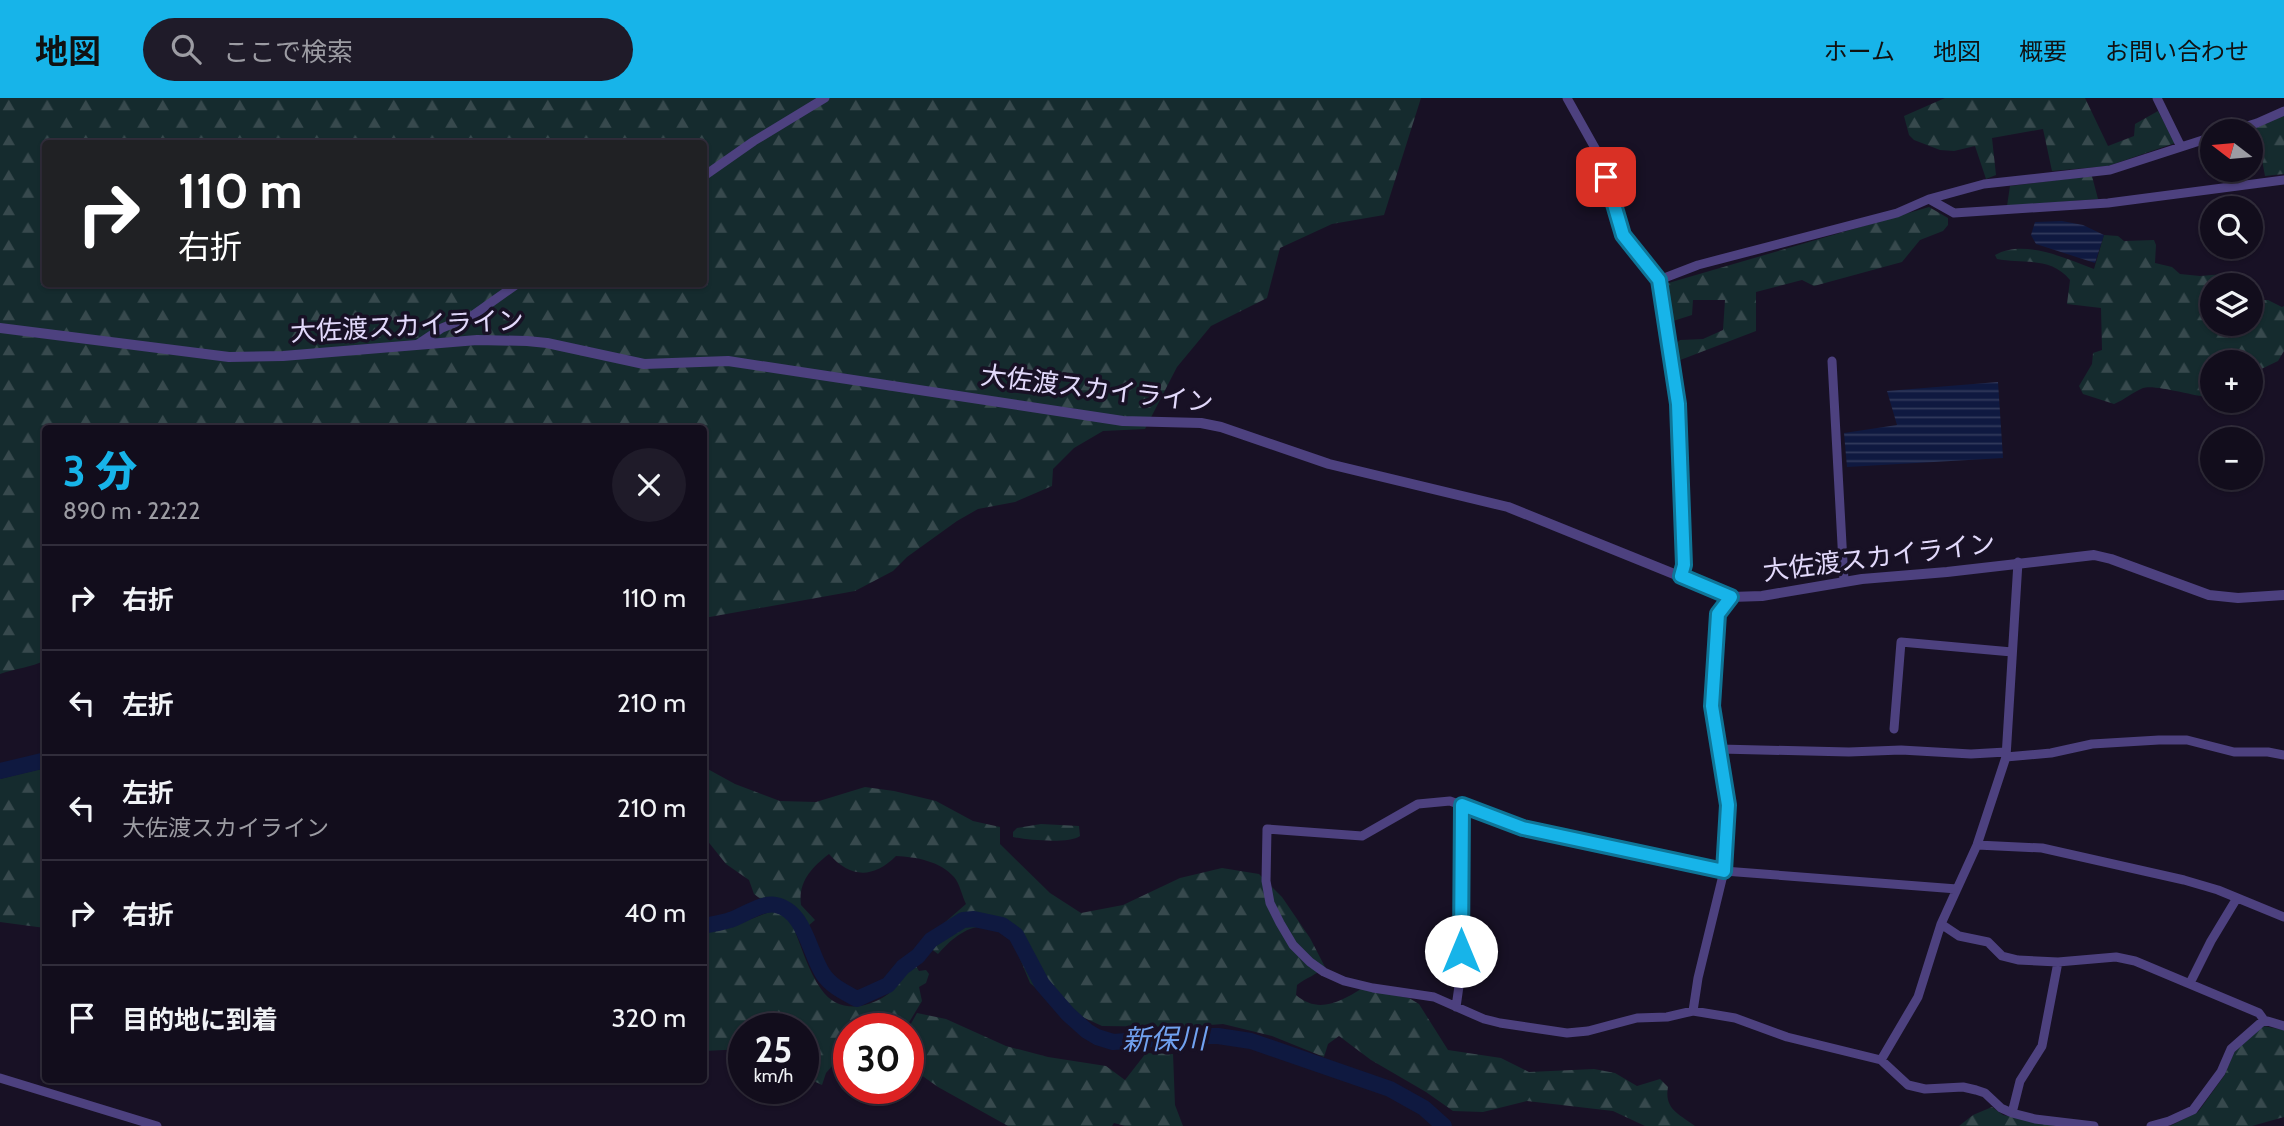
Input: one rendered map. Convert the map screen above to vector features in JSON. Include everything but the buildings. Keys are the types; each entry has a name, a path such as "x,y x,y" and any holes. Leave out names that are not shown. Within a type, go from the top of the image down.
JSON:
{"street":[{"path":"707,174 754,141 825,98"},
{"path":"1567,98 1600,157 1623,235 1659,280 1678,404 1684,565 1681,576"},
{"path":"2157,98 2181,147"},
{"path":"2263,120 2284,111"},
{"path":"1659,280 1698,265 1898,213 1929,199 1984,184 2110,170 2200,141"},
{"path":"1929,199 1954,213 2108,203 2284,180"},
{"path":"418,344 442,328 472,316 513,287"},
{"name":"大佐渡スカイライン","path":"0,328 229,357 283,356 477,340 547,343 643,364 729,361 1123,421 1221,426 1329,464 1508,507 1731,597 1762,596 1844,581 2094,555 2209,595 2238,598 2284,595"},
{"path":"1832,361 1844,581"},
{"path":"1881,1060 1918,997 1941,925 1977,845 2006,754 2018,562"},
{"path":"1693,1012 1698,978 1724,871 1728,805 1712,706 1718,614 1731,597"},
{"path":"1894,729 1901,642 2012,652"},
{"path":"1720,749 1849,752 1901,750 2006,754 2051,753 2092,744 2187,740 2234,752 2284,755"},
{"path":"1957,890 1724,871 1523,828 1450,801 1418,804 1362,836 1267,829 1266,881 1270,903 1293,945 1310,962 1344,981 1434,997 1500,1023 1567,1032 1588,1031 1637,1018 1667,1017 1693,1012 1735,1018 1787,1037 1881,1060 1908,1086 1925,1089 1963,1087 1985,1093 2001,1108 2012,1113 2035,1119 2094,1126"},
{"path":"1456,1007 1461,972 1462,805"},
{"path":"1977,845 2042,848 2184,880 2284,917"},
{"path":"2190,983 2237,898"},
{"path":"1941,925 1959,936 1988,942 2002,956 2008,958 2058,962 2116,957 2135,961 2259,1013 2263,1020 2284,1026"},
{"path":"2012,1113 2020,1081 2042,1046 2058,962"},
{"path":"2151,1126 2193,1110 2221,1072 2231,1049 2263,1020"},
{"path":"0,1078 157,1126"}],"green space":[{"path":"0,98 1421,98 1384,215 1332,224 1280,248 1267,298 1211,326 1177,367 1145,429 1103,431 1074,448 1053,469 1052,486 1015,502 978,509 907,557 893,571 855,591 707,617 707,425 42,425 42,661 0,674"},
{"path":"1945,98 2085,98 2108,146 2134,136 2135,124 2158,111 2175,143 2108,166 2052,171 2043,129 1992,138 1996,175 1986,179 1975,146 1954,151 1940,150 1914,140 1909,135 1904,116"},
{"path":"2284,115 2284,174 2265,176 2263,125"},
{"path":"2092,176 2098,199 2007,206 2010,186"},
{"path":"1929,207 1948,218 1948,225 1943,231 1920,240 1902,262 1814,286 1802,280 1756,292 1756,331 1675,362 1672,347 1680,340 1703,339 1723,330 1725,300 1693,300 1692,315 1670,322 1665,284"},
{"path":"2104,235 2118,236 2124,241 2154,240 2155,263 2172,267 2180,274 2200,276 2200,336 2263,336 2263,300 2268,300 2284,306 2284,351 2278,361 2263,368 2263,350 2200,350 2200,396 2148,387 2114,404 2083,394 2079,386 2092,364 2093,353 2102,350 2101,308 2067,304 2070,280 2054,267 2035,262 1997,259 1995,255 2032,249 2094,269"},
{"path":"42,769 42,928 0,922 0,779"},
{"path":"707,769 735,784 780,801 816,802 865,787 936,801 973,821 1000,827 1000,844 1050,893 1081,913 1123,905 1180,878 1222,868 1259,874 1282,897 1310,938 1325,967 1297,985 1296,995 1304,1001 1329,1004 1361,989 1409,998 1419,1004 1448,1050 1501,1058 1529,1072 1594,1069 1615,1073 1637,1086 1660,1079 1668,1087 1668,1101 1671,1106 1695,1126 1645,1126 1613,1111 1527,1101 1483,1112 1453,1111 1371,1060 1339,1036 1328,1044 1324,1057 1272,1036 1223,1024 1183,1027 1102,1026 1054,1004 1030,983 1011,937 994,929 982,926 967,930 954,938 938,954 930,948 928,937 966,904 958,883 942,867 919,859 896,856 879,869 862,873 845,868 829,854 811,870 804,882 801,905 815,920 808,926 791,909 777,900 762,900 754,894 749,880 726,864 707,840"},
{"path":"1041,824 1079,826 1080,836 1058,841 1013,837 1017,828"},
{"path":"772,911 784,916 792,924 808,966 828,998 846,1006 866,1005 893,990 909,968 916,966 919,971 926,970 929,974 926,983 919,987 922,1001 915,1013 833,1013 833,1065 826,1073 822,1085 819,1084 819,1013 728,1013 728,1050 707,1051 707,930 741,923"},
{"path":"924,1014 946,1019 1006,1046 1048,1057 1106,1066 1125,1080 1146,1053 1173,1054 1175,1105 1183,1126 1125,1126 1114,1123 1112,1126 1008,1126 924,1077"},
{"path":"2263,1026 2284,1030 2284,1117 2252,1126 2170,1126 2198,1112 2224,1076 2234,1053"},
{"path":"1992,1107 2003,1115 2058,1126 1959,1126 1973,1115"}],"water":[{"path":"2062,221 2083,225 2104,235 2095,263 2036,244 2031,235 2035,222"},
{"path":"1998,382 2003,458 1847,467 1844,433 1897,425 1887,391"}],"waterway":[{"name":"新保川","path":"0,771 42,761"},
{"name":"新保川","path":"707,925 730,920 764,906 776,905 786,909 800,924 826,978 857,999 888,985 931,940 963,920 974,919 1002,925 1016,935 1042,984 1068,1014 1097,1037 1113,1042 1196,1036 1251,1041 1390,1089 1424,1108 1444,1126"}],"route":[{"path":"1461,951 1462,805 1523,828 1724,871 1728,805 1712,706 1718,614 1731,597 1681,576 1684,565 1678,404 1659,280 1623,235 1606,177"}]}
